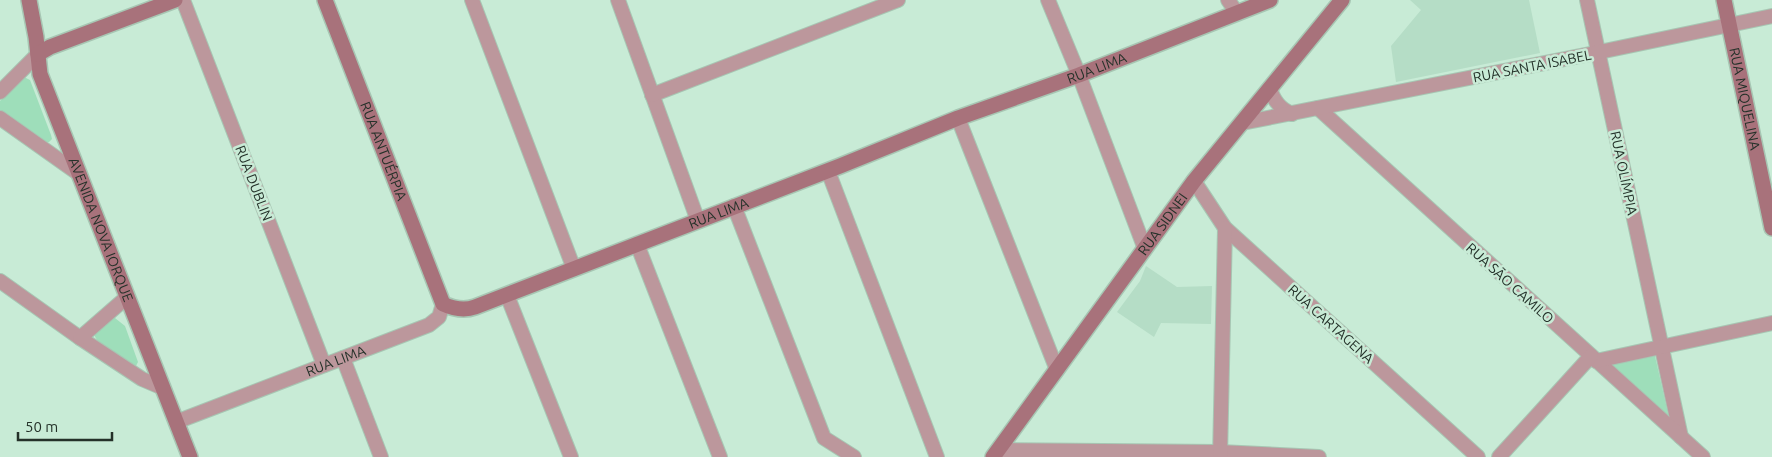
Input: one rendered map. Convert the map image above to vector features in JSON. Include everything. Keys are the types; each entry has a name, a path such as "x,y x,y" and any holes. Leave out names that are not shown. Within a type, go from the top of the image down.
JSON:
{"main road":[{"name":"AVENIDA NOVA IORQUE","path":"29,0 40,74 190,457"},
{"path":"38,54 50,47 175,0"},
{"name":"RUA ANTUÉRPIA","path":"326,0 443,304"},
{"name":"RUA LIMA","path":"443,304 456,309 469,309 828,171 958,118 1079,75 1270,0"},
{"name":"RUA SIDNEI","path":"996,454 1194,181 1342,0"},
{"name":"RUA MIQUELINA","path":"1724,0 1772,228"}],"street":[{"name":"RUA DUBLIN","path":"184,0 324,366"},
{"path":"472,0 574,269"},
{"path":"618,0 698,221"},
{"path":"652,95 898,0"},
{"path":"1048,0 1079,75 1145,249"},
{"path":"1228,0 1237,13"},
{"name":"RUA OLÍMPIA","path":"1587,0 1681,437"},
{"name":"RUA SANTA ISABEL","path":"1242,123 1598,53 1772,16"},
{"path":"0,92 38,54"},
{"path":"1270,88 1272,96 1280,108 1292,114"},
{"name":"RUA SÃO CAMILO","path":"1318,108 1703,457"},
{"path":"0,118 79,174"},
{"path":"958,118 1057,370"},
{"path":"828,171 937,457"},
{"name":"RUA CARTAGENA","path":"1194,181 1225,228 1478,457"},
{"path":"734,206 824,438 854,457"},
{"path":"1220,455 1225,228"},
{"path":"637,244 720,457"},
{"path":"0,281 142,379 163,388"},
{"path":"507,294 571,457"},
{"path":"80,338 127,297"},
{"name":"RUA LIMA","path":"176,422 429,325 439,316 443,304"},
{"path":"1499,457 1594,358 1661,347 1772,323"},
{"path":"343,358 381,457"},
{"path":"996,454 1319,457"}],"shaded area":[{"path":"1410,0 1529,0 1540,53 1396,82 1391,46 1421,10"},
{"path":"24,77 30,80 51,135 52,139 49,142 45,142 0,110 0,101"},
{"path":"1146,266 1177,287 1212,286 1211,324 1161,323 1154,337 1117,312 1140,281"},
{"path":"111,318 115,318 125,326 138,362 136,366 110,351 96,338 94,333"},
{"path":"1655,356 1669,418 1611,365"}]}
